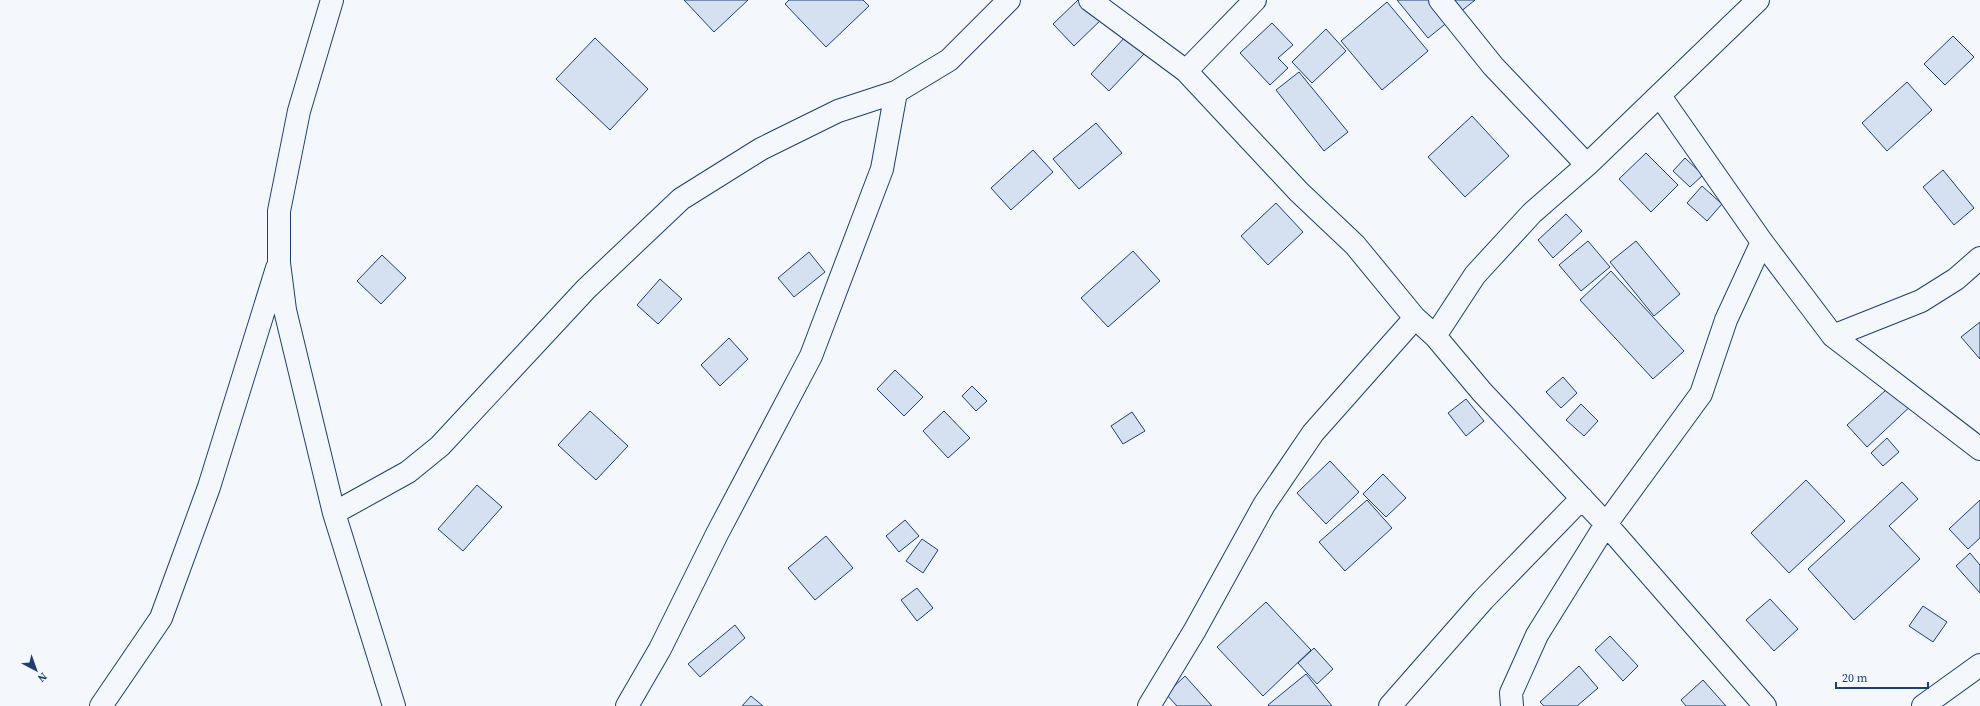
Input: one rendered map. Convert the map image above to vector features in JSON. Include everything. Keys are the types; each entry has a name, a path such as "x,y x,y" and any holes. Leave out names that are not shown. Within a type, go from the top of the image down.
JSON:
{"street":[{"path":"332,0 298,118 279,210 279,263 285,310 334,513 394,706"},
{"path":"334,513 408,472 440,446 586,289 681,199 761,149 838,111 896,92 949,60 1009,0"},
{"path":"1090,0 1186,71 1299,192 1355,246 1415,318 1435,336 1482,392 1606,524 1765,706"},
{"path":"1186,71 1255,0"},
{"path":"1440,0 1493,66 1587,165"},
{"path":"1435,336 1475,276 1532,213 1587,165 1758,0"},
{"path":"627,706 660,649 717,534 811,356 882,169 896,92"},
{"path":"1660,96 1762,242 1833,336 1980,449"},
{"path":"1512,706 1512,693 1537,635 1606,524 1701,394 1726,320 1762,242"},
{"path":"1833,336 1922,301 1956,279 1980,258"},
{"path":"101,706 161,618 209,487 279,263"},
{"path":"1149,706 1195,630 1264,505 1312,433 1415,318"},
{"path":"1390,706 1483,600 1582,498"},
{"path":"1923,706 1980,665"}],"building":[{"path":"684,0 748,0 714,32"},
{"path":"789,0 863,0 869,6 826,47 785,4"},
{"path":"1078,0 1088,0 1104,17 1074,46 1053,24"},
{"path":"1397,0 1475,0 1428,38"},
{"path":"1387,2 1428,51 1382,90 1341,41"},
{"path":"1272,23 1293,45 1278,58 1288,68 1270,85 1240,53"},
{"path":"1326,29 1346,51 1312,83 1292,62"},
{"path":"1126,36 1144,54 1109,91 1091,74"},
{"path":"1953,36 1974,57 1945,85 1924,64"},
{"path":"595,38 648,89 610,130 556,79"},
{"path":"1299,72 1348,132 1324,151 1276,90"},
{"path":"1907,82 1932,110 1887,151 1862,123"},
{"path":"1472,116 1509,156 1465,197 1428,157"},
{"path":"1096,123 1122,153 1079,189 1053,159"},
{"path":"1033,150 1053,172 1011,210 991,188"},
{"path":"1646,153 1678,185 1651,212 1619,179"},
{"path":"1685,158 1703,175 1690,187 1673,171"},
{"path":"1943,170 1974,208 1954,225 1923,187"},
{"path":"1702,186 1722,204 1707,221 1687,203"},
{"path":"1276,203 1303,232 1268,265 1241,236"},
{"path":"1566,214 1582,231 1553,258 1538,240"},
{"path":"1588,241 1610,267 1581,291 1559,265"},
{"path":"1636,241 1680,294 1654,316 1610,262"},
{"path":"1133,251 1160,281 1108,327 1081,298"},
{"path":"809,252 825,272 794,297 778,278"},
{"path":"382,255 406,278 381,304 357,281"},
{"path":"1611,271 1684,351 1653,379 1580,300"},
{"path":"660,279 682,299 658,324 637,305"},
{"path":"1980,322 1980,359 1961,337"},
{"path":"729,338 748,359 720,386 701,365"},
{"path":"895,370 923,397 904,416 877,389"},
{"path":"1563,377 1577,393 1561,408 1546,392"},
{"path":"1896,381 1915,402 1867,447 1847,425"},
{"path":"972,386 987,401 976,411 962,396"},
{"path":"1466,399 1484,421 1466,436 1448,413"},
{"path":"1581,404 1598,421 1584,436 1566,420"},
{"path":"590,411 628,446 596,480 558,445"},
{"path":"944,411 970,438 948,458 923,431"},
{"path":"1132,412 1145,431 1123,444 1111,426"},
{"path":"1887,438 1899,452 1883,466 1871,453"},
{"path":"1330,461 1359,492 1326,524 1297,493"},
{"path":"1383,474 1406,498 1386,517 1363,494"},
{"path":"1806,480 1845,521 1789,573 1751,533"},
{"path":"1902,482 1918,499 1889,526 1920,559 1854,620 1808,569"},
{"path":"477,485 502,507 463,551 438,529"},
{"path":"1367,500 1392,528 1345,571 1319,542"},
{"path":"1980,500 1980,538 1968,549 1949,529"},
{"path":"905,520 919,536 899,552 886,536"},
{"path":"826,536 853,568 815,600 788,568"},
{"path":"922,539 938,550 923,573 906,561"},
{"path":"1970,553 1980,565 1980,593 1956,566"},
{"path":"917,588 933,608 917,621 901,600"},
{"path":"1770,599 1798,629 1774,651 1746,620"},
{"path":"1266,602 1311,650 1263,696 1217,647"},
{"path":"1923,606 1947,622 1933,642 1909,626"},
{"path":"735,625 745,638 700,677 688,664"},
{"path":"1610,636 1638,666 1623,681 1595,650"},
{"path":"1314,648 1333,669 1317,684 1298,663"},
{"path":"1579,666 1598,688 1577,706 1544,706 1540,702"},
{"path":"1306,674 1332,706 1268,705"},
{"path":"1185,676 1212,706 1177,706 1166,694"},
{"path":"1703,680 1726,706 1686,706 1681,700"},
{"path":"751,696 763,706 742,706"}]}
